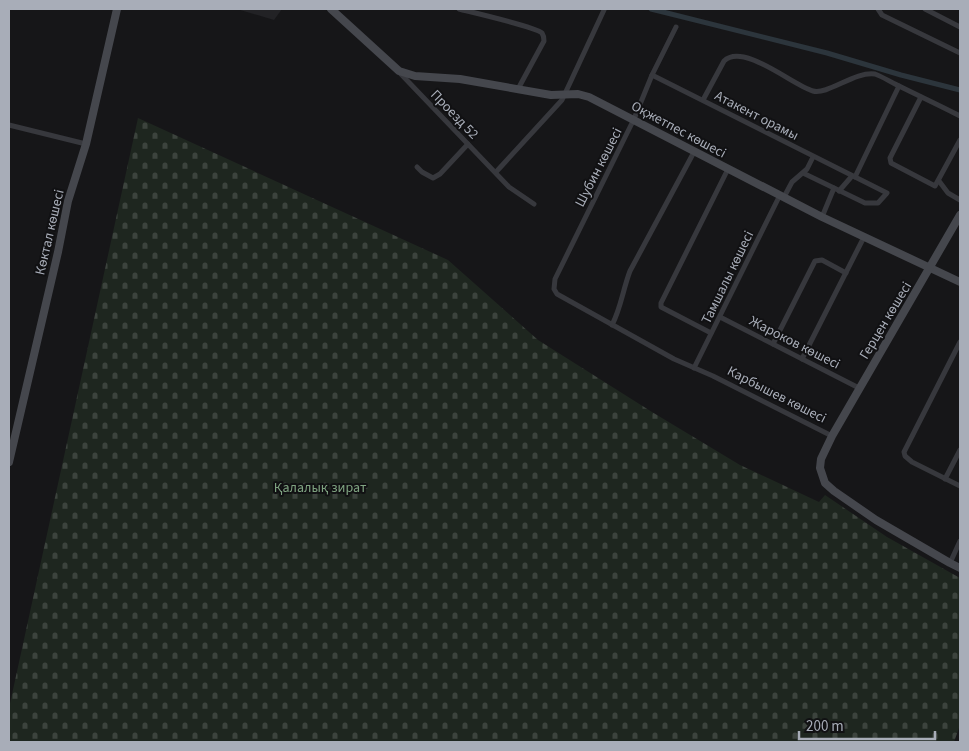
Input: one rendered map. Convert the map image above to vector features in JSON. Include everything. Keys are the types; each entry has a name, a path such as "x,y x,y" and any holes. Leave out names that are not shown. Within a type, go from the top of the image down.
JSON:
{"street":[{"name":"Көктал көшесі","path":"9,462 68,201 86,144 117,9"},
{"name":"Оқжетпес көшесі","path":"331,9 399,71 415,76 460,79 550,95 583,95 634,119 694,152 864,237 960,282"},
{"path":"458,9 542,33 544,41 518,89"},
{"path":"878,9 882,15 960,53"},
{"path":"925,9 960,27"},
{"path":"496,172 565,95 604,10"},
{"name":"Шубин көшесі","path":"554,289 555,279 634,119 652,75 676,27"},
{"path":"703,100 724,61 736,56 755,60 794,82 820,92 846,80 876,74 960,116"},
{"name":"Проезд 52","path":"399,71 509,187 534,204"},
{"name":"Атакент орамы","path":"652,75 887,193 878,203 873,204 864,203 836,190"},
{"path":"822,216 836,190 853,176 899,86"},
{"path":"921,97 890,158 891,163 937,183 948,193 960,200"},
{"path":"9,125 86,144"},
{"path":"937,183 960,140"},
{"path":"417,167 433,178 440,174 468,144"},
{"path":"612,324 620,306 630,271 694,152"},
{"name":"Тамшалы көшесі","path":"694,368 782,196 792,182 808,169 813,157"},
{"path":"712,334 661,307 661,304 728,169"},
{"path":"803,174 836,190"},
{"name":"Герцен көшесі","path":"832,436 960,216"},
{"path":"802,358 864,237"},
{"path":"773,344 815,261 822,260 846,273"},
{"name":"Карбышев көшесі","path":"554,289 557,294 674,359 832,436 821,459 820,468 825,483 876,520 960,568"},
{"name":"Жароков көшесі","path":"720,317 859,388"},
{"path":"960,342 904,452 905,456 912,462 960,486"},
{"path":"946,478 960,450"},
{"path":"950,564 960,542"}],"shaded area":[{"path":"237,9 282,9 274,20"}],"green space":[{"name":"Қалалық зират","path":"138,118 448,260 538,340 652,412 740,465 819,502 825,495 887,537 960,578 960,725 954,742 9,742 9,708"}],"waterway":[{"path":"651,9 827,53 960,90"}]}
